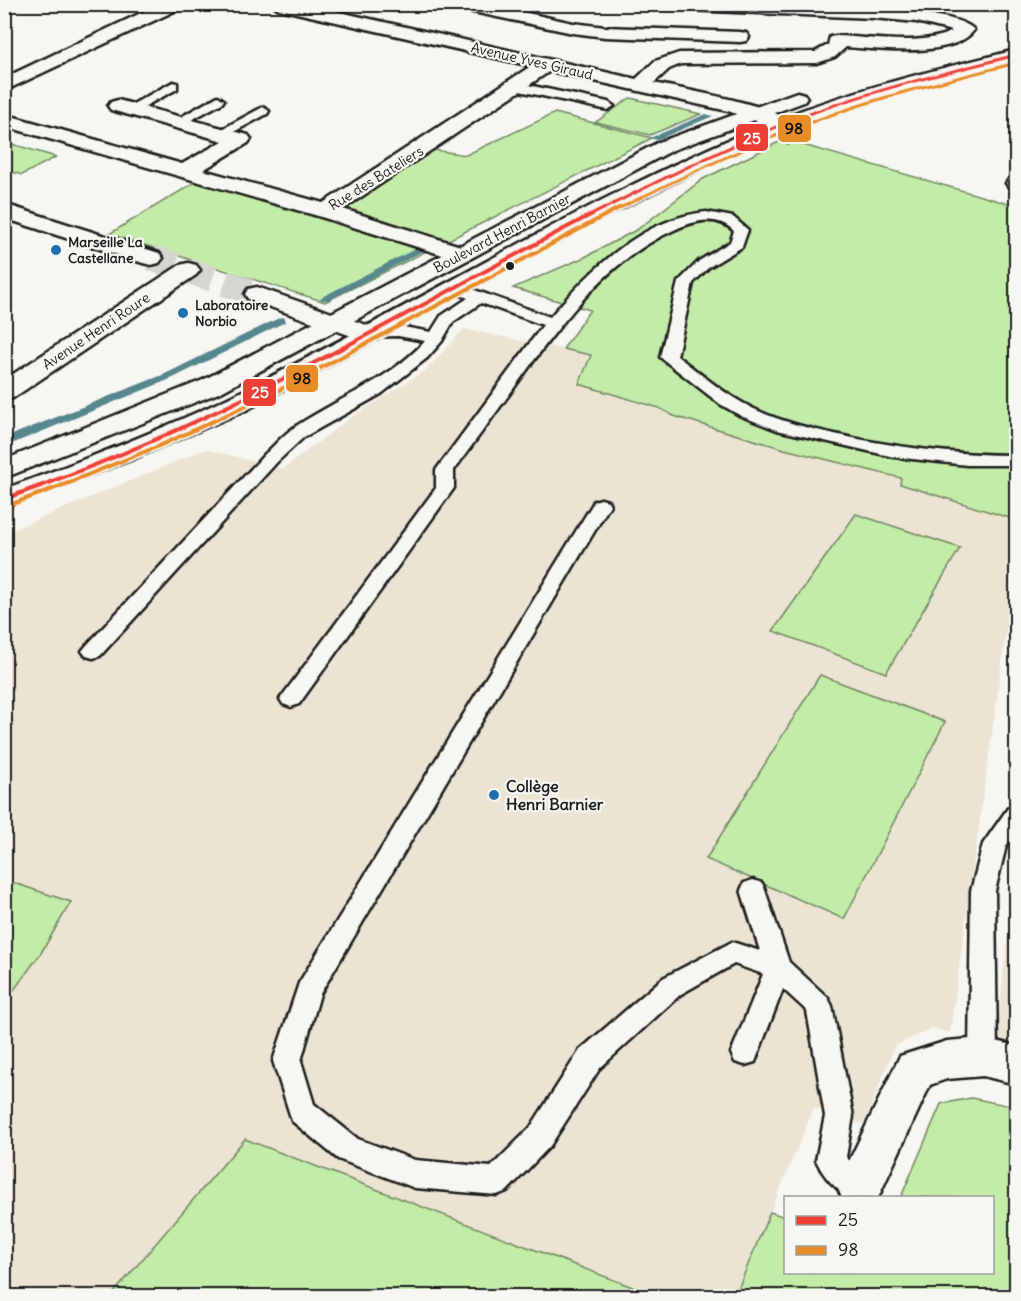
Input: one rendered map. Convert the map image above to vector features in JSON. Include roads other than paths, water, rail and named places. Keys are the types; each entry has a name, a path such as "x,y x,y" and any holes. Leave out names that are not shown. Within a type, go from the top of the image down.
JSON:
{"street":[{"path":"4,85 175,4"},
{"name":"Avenue Yves Giraud","path":"279,4 754,112 782,124"},
{"path":"459,4 573,28 605,32 754,38"},
{"path":"664,4 893,14 954,23 965,30 958,36 932,43 813,40"},
{"path":"640,85 662,65 679,59 817,57 837,47 836,41"},
{"name":"Boulevard Henri Barnier","path":"4,470 212,386 666,146 754,112 837,84 1017,41"},
{"name":"Boulevard Henri Barnier","path":"4,499 127,452 225,409 369,334 467,292 691,165 782,124 869,93 1017,55"},
{"name":"Rue des Bateliers","path":"4,120 326,212 547,64"},
{"path":"124,107 241,139 185,171"},
{"path":"4,211 150,258"},
{"path":"326,212 462,254"},
{"name":"Avenue Henri Roure","path":"4,392 188,270"},
{"path":"257,294 369,334"},
{"path":"860,1186 915,1070 947,1060 1000,1061"}],"lane":[{"path":"124,107 173,86"},
{"path":"514,86 608,106"},
{"path":"178,122 218,100"},
{"path":"221,133 263,111"},
{"path":"291,699 445,488 445,470 553,322 598,273 623,252 654,233 704,215 728,219 741,230 736,243 704,264 686,282 668,357 699,381 747,412 800,430 885,450 963,460 1017,460"},
{"path":"93,651 271,458 298,433 375,390 421,355 436,338 467,292 553,322"},
{"path":"369,334 398,331 436,338"},
{"path":"601,505 308,991 287,1061 302,1112 348,1149 415,1174 497,1181 540,1137 590,1059 672,986 732,953 778,968 819,1006 839,1116 831,1160 841,1173 860,1186"},
{"path":"1000,1061 983,891 995,844 1017,814"},
{"path":"745,1053 778,968 753,890"}],"waterway":[{"path":"654,138 709,116"},
{"path":"325,298 418,251"},
{"path":"4,444 23,434 169,376 281,320"}],"tunnel":[{"path":"151,258 257,294"}],"place":[{"name":"Marseille La Castellane","path":"56,250"},
{"name":"Laboratoire Norbio","path":"183,313"},
{"name":"Collège Henri Barnier","path":"494,795"}]}
